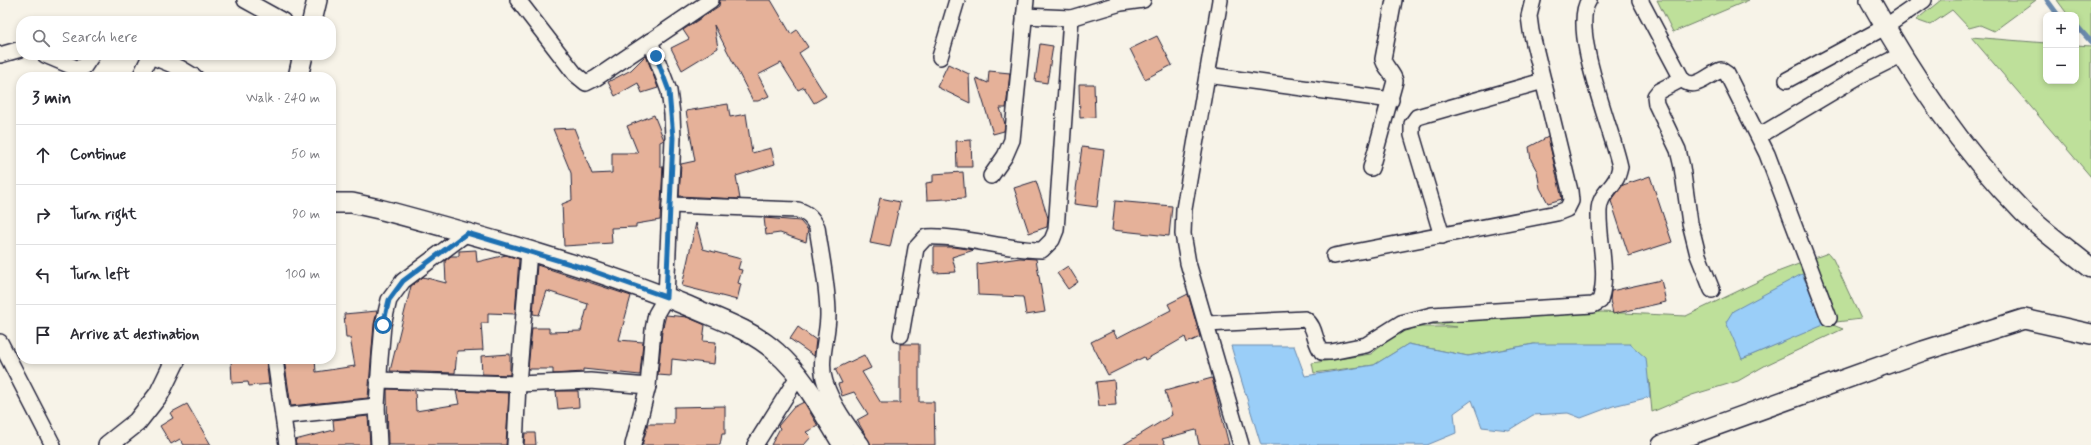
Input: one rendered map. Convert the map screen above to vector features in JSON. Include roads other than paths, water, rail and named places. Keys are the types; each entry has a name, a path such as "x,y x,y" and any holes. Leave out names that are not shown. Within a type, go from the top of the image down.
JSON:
{"street":[{"path":"245,0 274,16"},
{"path":"313,16 317,0"},
{"path":"518,0 575,74 586,83 596,78 711,0"},
{"path":"940,57 956,0"},
{"path":"991,176 1005,156 1012,140 1026,0"},
{"path":"1024,16 1071,18 1122,4 1143,0"},
{"path":"1220,0 1184,209 1183,234 1188,264 1241,445"},
{"path":"1371,168 1395,81 1393,74 1384,65 1383,59 1394,0"},
{"path":"1334,256 1557,213 1567,209 1571,201 1570,191 1531,31 1529,16 1533,0"},
{"path":"1206,324 1304,318 1312,324 1317,345 1322,352 1331,352 1366,345 1401,323 1432,315 1594,305 1600,301 1602,294 1602,258 1599,210 1602,196 1617,178 1620,167 1588,54 1584,27 1585,9 1589,0"},
{"path":"1640,0 1682,79 1687,84 1692,85 1720,70 1727,74 1759,136 1829,318"},
{"path":"1870,0 1901,55 1958,138 2024,212 2091,268"},
{"path":"1787,80 1885,27 1924,0"},
{"path":"901,335 916,248 926,237 943,236 1025,250 1042,250 1052,240 1056,230 1071,18"},
{"path":"633,445 648,386 653,330 656,314 666,297 673,138 669,91 650,41"},
{"path":"0,55 16,50"},
{"path":"1759,136 1861,75 1901,55"},
{"path":"57,60 76,68 84,67 89,60"},
{"path":"142,72 147,60"},
{"path":"161,60 187,72"},
{"path":"299,72 302,60"},
{"path":"1207,75 1391,100"},
{"path":"1682,79 1659,91 1655,96 1656,104 1678,150 1690,223 1698,255 1712,290"},
{"path":"1442,236 1412,135 1412,124 1417,117 1543,81"},
{"path":"336,203 352,204 379,209 467,233 587,269 666,297 739,327 776,351 799,376 843,445"},
{"path":"670,205 798,210 806,212 812,218 817,227 828,298 828,330 823,360 824,377 845,420 862,445"},
{"path":"379,445 377,406 378,380 383,325 389,300 403,281 467,233"},
{"path":"515,445 518,384 530,252"},
{"path":"1662,445 1923,350 2024,319 2091,334"},
{"path":"0,342 53,445"},
{"path":"108,445 137,422 159,394 174,364"},
{"path":"276,364 287,445"},
{"path":"754,445 799,376"},
{"path":"378,380 518,384 590,381 648,386"},
{"path":"283,416 377,406"}],"water":[{"path":"1802,274 1826,324 1742,359 1726,322 1733,311"},
{"path":"1408,344 1468,356 1534,344 1630,344 1646,358 1650,397 1613,406 1581,418 1568,413 1533,415 1509,430 1482,427 1472,400 1454,413 1456,433 1427,445 1261,445 1231,346 1294,346 1305,376 1374,365"}],"waterway":[{"path":"2047,0 2056,12"},
{"path":"2079,28 2091,42"}]}
